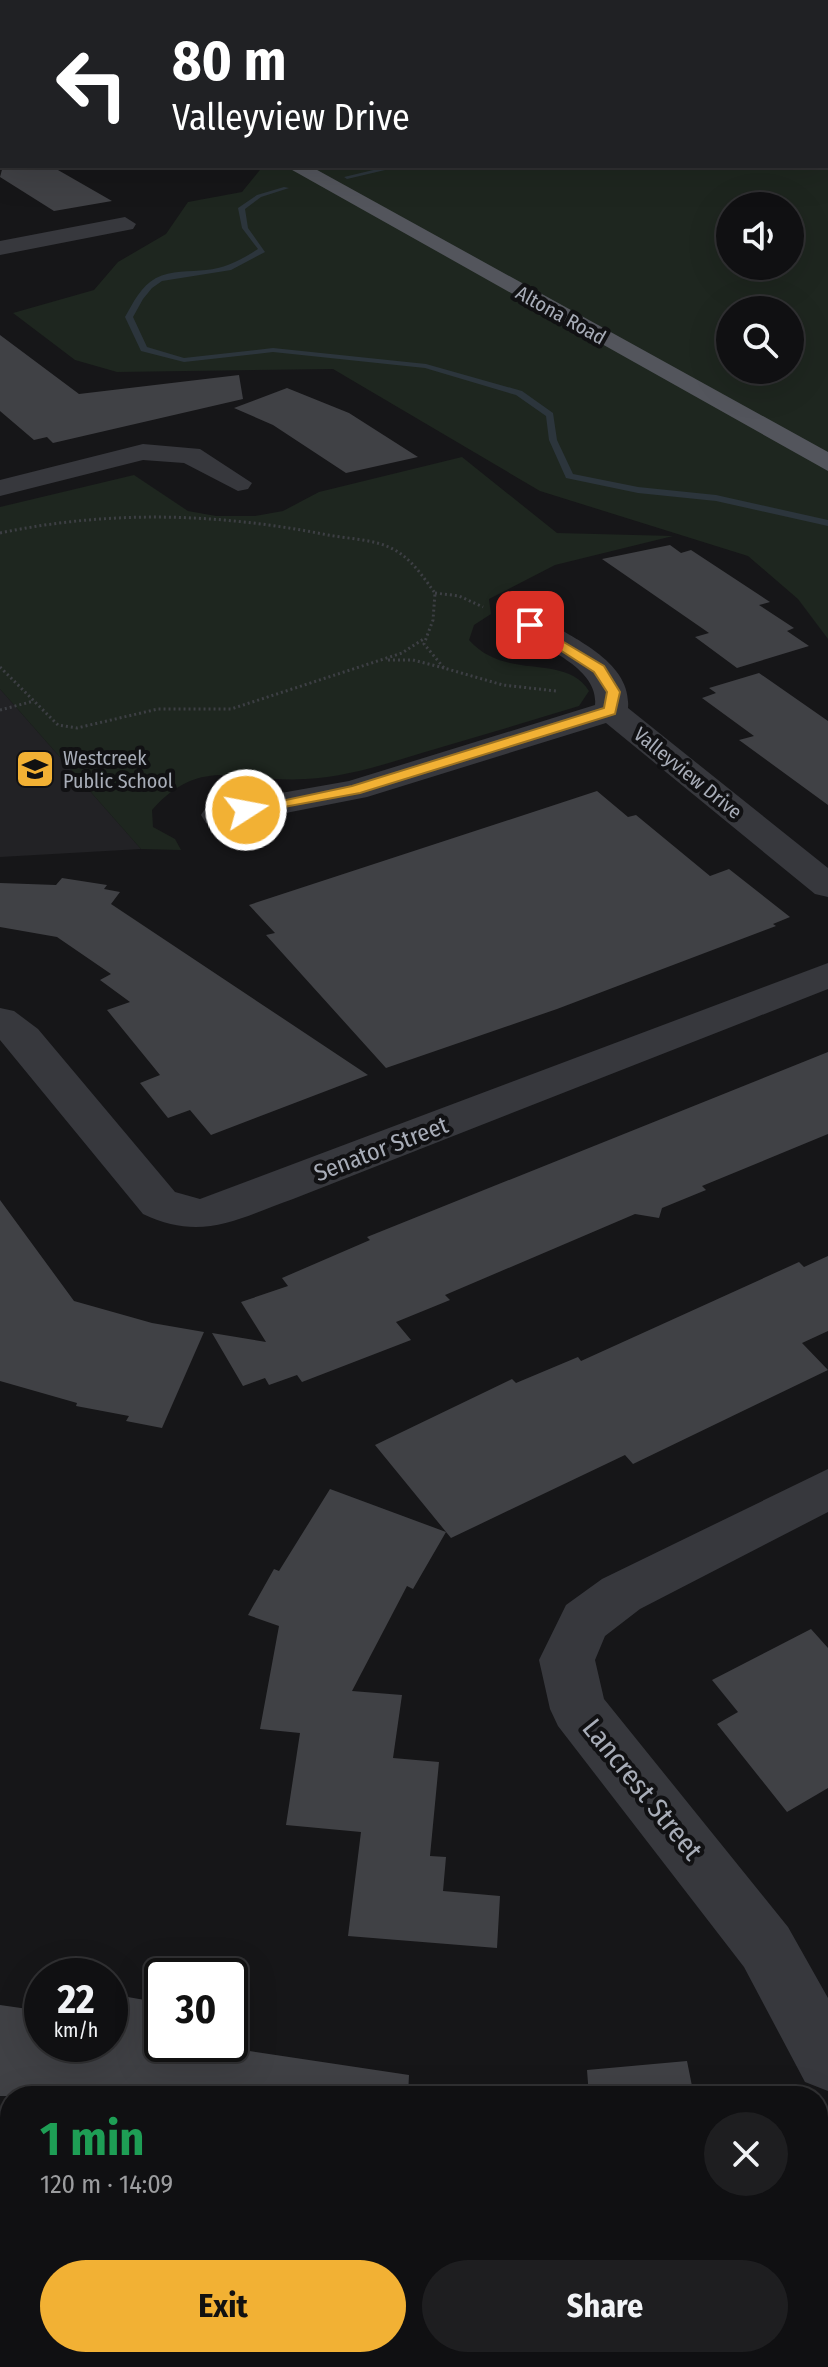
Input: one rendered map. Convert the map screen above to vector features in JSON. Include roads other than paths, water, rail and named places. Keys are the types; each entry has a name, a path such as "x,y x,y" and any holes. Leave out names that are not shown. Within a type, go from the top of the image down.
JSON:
{"main road":[{"name":"Altona Road","path":"299,168 828,463"}],"street":[{"path":"0,248 125,224"},
{"path":"5,481 143,452 190,455 238,483"},
{"name":"Valleyview Drive","path":"530,625 599,669 613,692 611,711 828,886"},
{"path":"219,815 355,790 611,711"},
{"name":"Senator Street","path":"0,1020 24,1038 159,1203 178,1212 202,1214 277,1189 828,975"},
{"name":"Lancrest Street","path":"828,1489 621,1594 585,1621 567,1660 578,1709 766,1947 828,2060"}],"waterway":[{"path":"347,177 390,168"},
{"path":"286,188 259,196 241,208 245,228 262,250 232,267 170,276 149,286 129,317 144,349 184,360 273,350 426,366 519,393 550,415 553,440 569,476 638,490 716,498 828,523"}],"place":[{"name":"Westcreek Public School","path":"35,769"}]}
